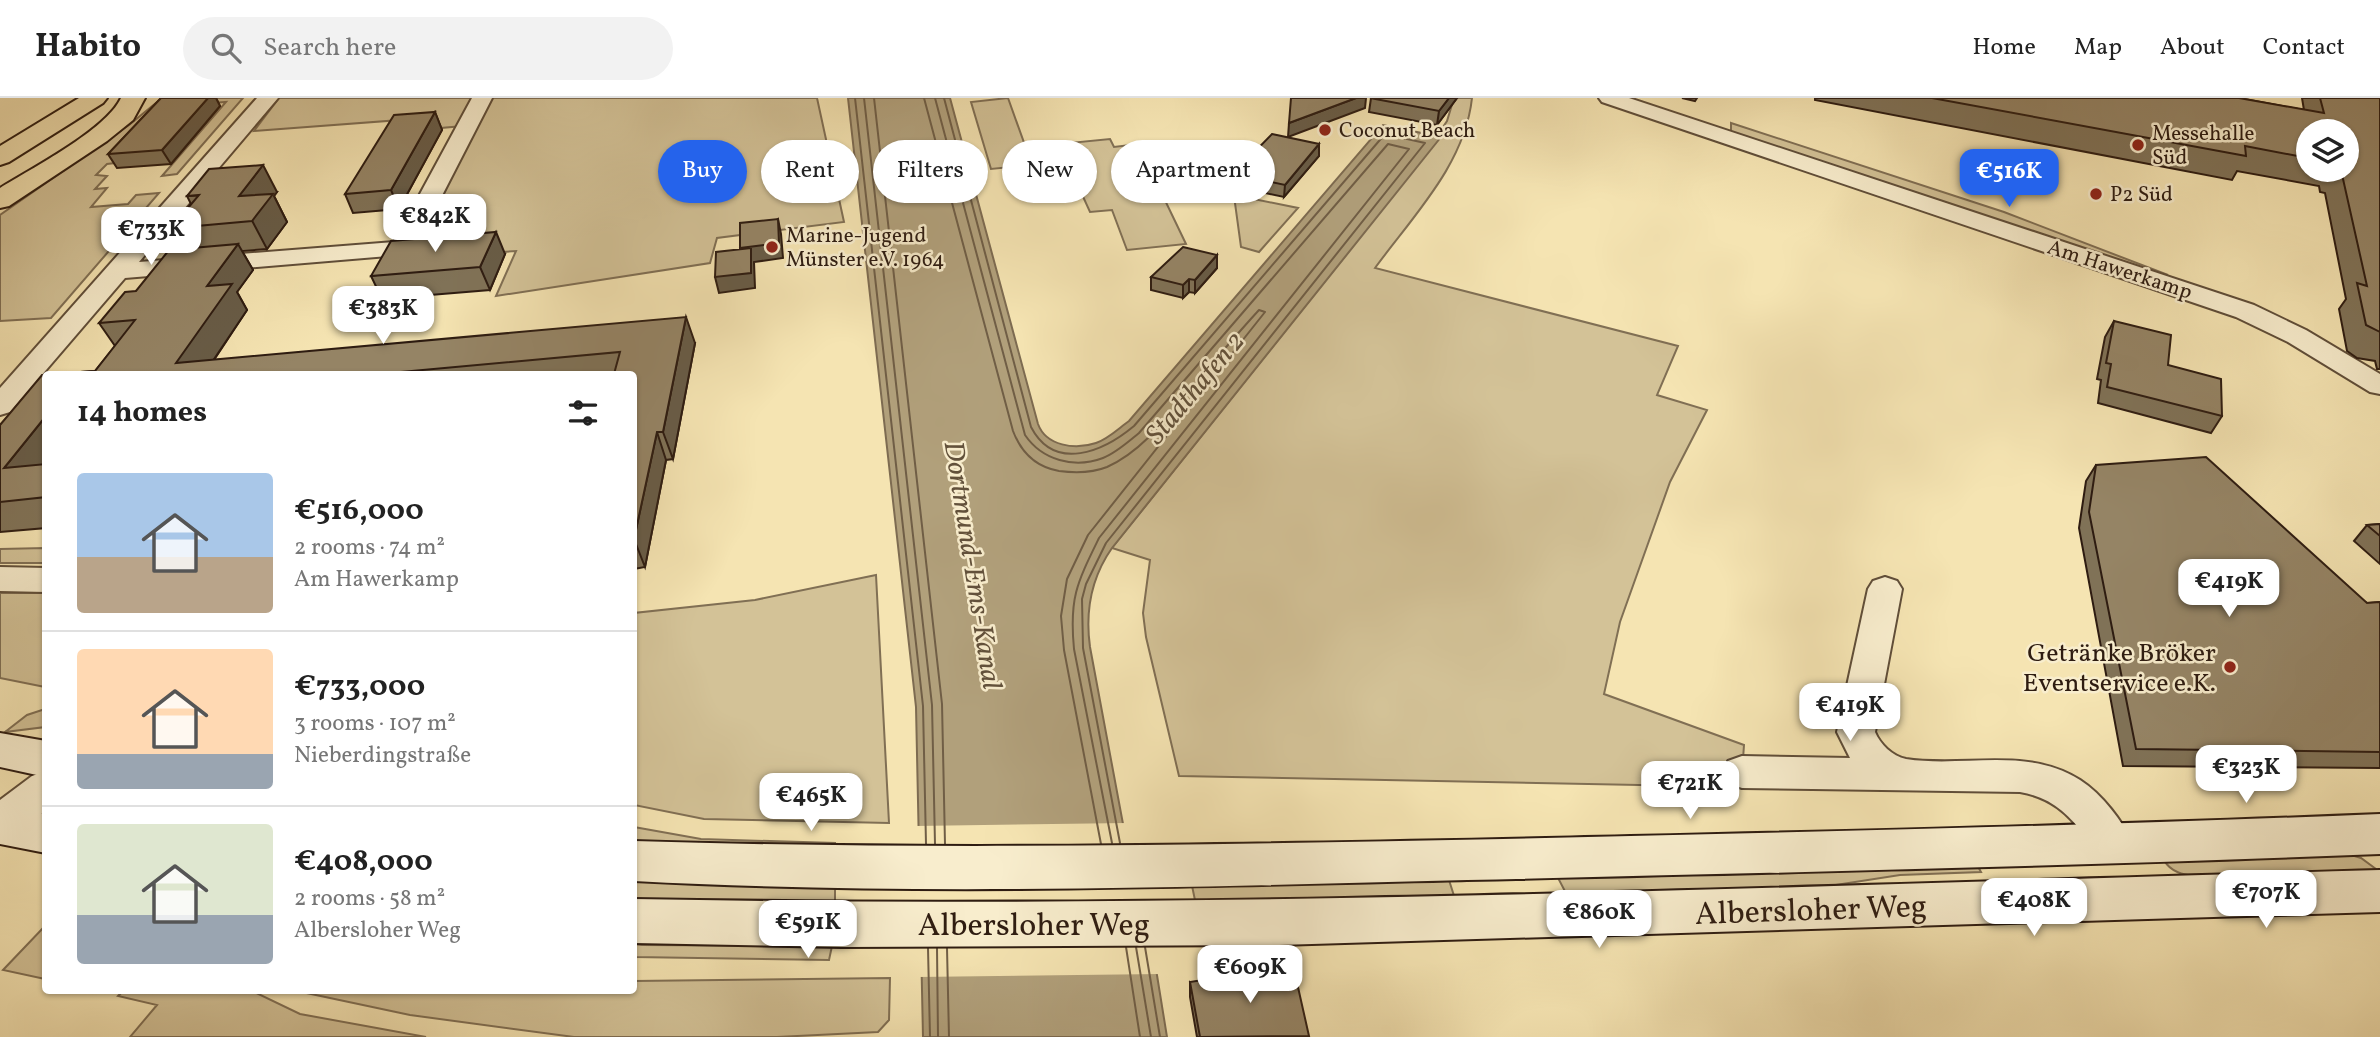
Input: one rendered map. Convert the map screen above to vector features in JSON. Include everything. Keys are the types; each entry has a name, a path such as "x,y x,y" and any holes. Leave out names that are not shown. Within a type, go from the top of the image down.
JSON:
{"highway":[{"path":"0,134 66,98"},
{"path":"0,157 95,98"},
{"path":"0,177 125,98"},
{"path":"0,200 98,136 125,115 133,98"}],"main road":[{"path":"0,750 42,758"},
{"path":"0,824 42,833"},
{"name":"Albersloher Weg","path":"637,861 842,867 1179,866 2114,845 2380,834"},
{"path":"2114,845 2149,900"},
{"name":"Albersloher Weg","path":"637,921 842,925 1279,923 2149,900 2380,891"}],"street":[{"path":"1,404 268,98"},
{"path":"118,271 403,248 482,98"},
{"name":"Am Hawerkamp","path":"1609,98 2245,311 2297,336 2380,386"},
{"path":"0,579 42,580"},
{"path":"1885,589 1856,732 1863,751 1878,764 1901,774"},
{"path":"1742,772 2020,776 2043,779 2070,791 2092,814 2114,845"},
{"path":"0,824 42,790"}],"shaded area":[{"path":"162,98 243,98 177,174 162,176 226,102 171,106 115,163 107,164 96,175 107,176 95,189 107,188 91,207 128,204 136,195 159,193 51,318 0,321 0,215 129,125"},
{"path":"279,98 477,98 463,126 395,132 401,120 254,131"},
{"path":"488,98 817,98 826,140 761,140 761,203 840,203 844,222 717,238 710,263 496,296 516,251 405,258"},
{"path":"1008,98 1023,140 1002,140 1002,168 991,169 988,140 982,140 971,102"},
{"path":"1454,98 1472,98 1459,145 1421,209 1375,268 1678,346 1657,395 1707,410 1670,482 1620,622 1604,694 1744,745 1741,787 1179,776 1146,637 1143,613 1150,560 1112,548 1440,137 1437,136 1447,121"},
{"path":"1731,123 2004,212 2168,275 2153,273 1731,134"},
{"path":"1097,140 1111,141 1111,203 1166,203 1186,244 1127,250 1112,210 1090,212 1086,203 1097,203"},
{"path":"1235,203 1273,203 1298,208 1259,252 1241,247"},
{"path":"42,548 42,563 0,563 0,549"},
{"path":"876,575 889,823 704,819 637,806 637,613 755,600"},
{"path":"0,593 42,593 42,686 0,678"},
{"path":"42,710 42,727 5,732 27,715"},
{"path":"637,828 701,839 835,843 835,854 637,843"},
{"path":"2341,852 2361,858 2376,869 2374,873 2204,878 2176,871 2164,860"},
{"path":"1976,863 1981,872 1900,875 1810,889 1569,899 1557,876"},
{"path":"1448,877 1456,902 1196,905 1191,881"},
{"path":"637,878 835,886 835,908 637,906"},
{"path":"42,929 42,978 3,970"},
{"path":"637,944 832,946 829,960 637,957"},
{"path":"890,978 889,1020 878,1032 777,1037 574,1037 410,1015 311,994 637,994 637,981"},
{"path":"258,994 300,1014 426,1037 130,1037 157,1005 118,996"}],"water":[{"path":"848,98 950,98 961,140 873,140 873,203 978,203 1038,424 1054,442 1079,446 1100,441 1129,421 1383,125 1441,137 1112,548 1094,583 1088,621 1090,647 1137,899 1156,969 1167,1037 923,1037 916,707 859,197 859,140 853,140"}],"pier":[{"path":"1127,823 1140,899 1153,929 1161,974 918,977 915,826"}],"building":[{"path":"161,98 208,98 162,150 108,154"},
{"path":"1291,98 1356,98 1289,123"},
{"path":"1370,98 1449,98 1439,111"},
{"path":"1932,98 2239,98 2324,113 2320,98 2380,98 2380,332 2366,325 2357,283 2367,286 2344,182 2359,182 2359,119 2296,119 2296,156 2245,146 2246,156"},
{"path":"435,112 391,190 345,194 394,115"},
{"path":"1272,134 1319,144 1285,185 1275,183 1275,140 1266,140"},
{"path":"263,165 239,196 273,194 252,221 185,227 190,221 177,221 199,195 187,196 209,169"},
{"path":"778,219 779,243 740,248 740,223"},
{"path":"496,232 480,267 371,276 391,241"},
{"path":"238,244 207,286 232,284 176,363 686,317 663,432 657,432 637,525 637,371 615,371 620,352 412,371 95,371 135,320 99,323 125,292 136,291 169,250"},
{"path":"1183,247 1217,255 1195,280 1189,279 1183,285 1151,277"},
{"path":"751,248 751,273 715,277 716,252"},
{"path":"2114,321 2171,335 2168,365 2221,379 2222,416 2107,387 2111,364 2106,363"},
{"path":"42,375 42,421 4,468 42,464 42,497 0,502 0,425"},
{"path":"2206,457 2367,603 2380,602 2380,752 2136,749 2089,512 2096,465"},
{"path":"2380,524 2380,536 2367,525"},
{"path":"1293,965 1309,1036 1200,1037 1190,982"}],"place":[{"name":"Coconut Beach","path":"1325,130"},
{"name":"Messehalle Süd","path":"2138,145"},
{"name":"P2 Süd","path":"2096,194"},
{"name":"Marine-Jugend Münster e.V. 1964","path":"772,247"},
{"name":"Getränke Bröker Eventservice e.K.","path":"2230,667"}],"water label":[{"name":"Stadthafen 2","path":"1194,387"},
{"name":"Dortmund-Ems-Kanal","path":"974,565"}]}
